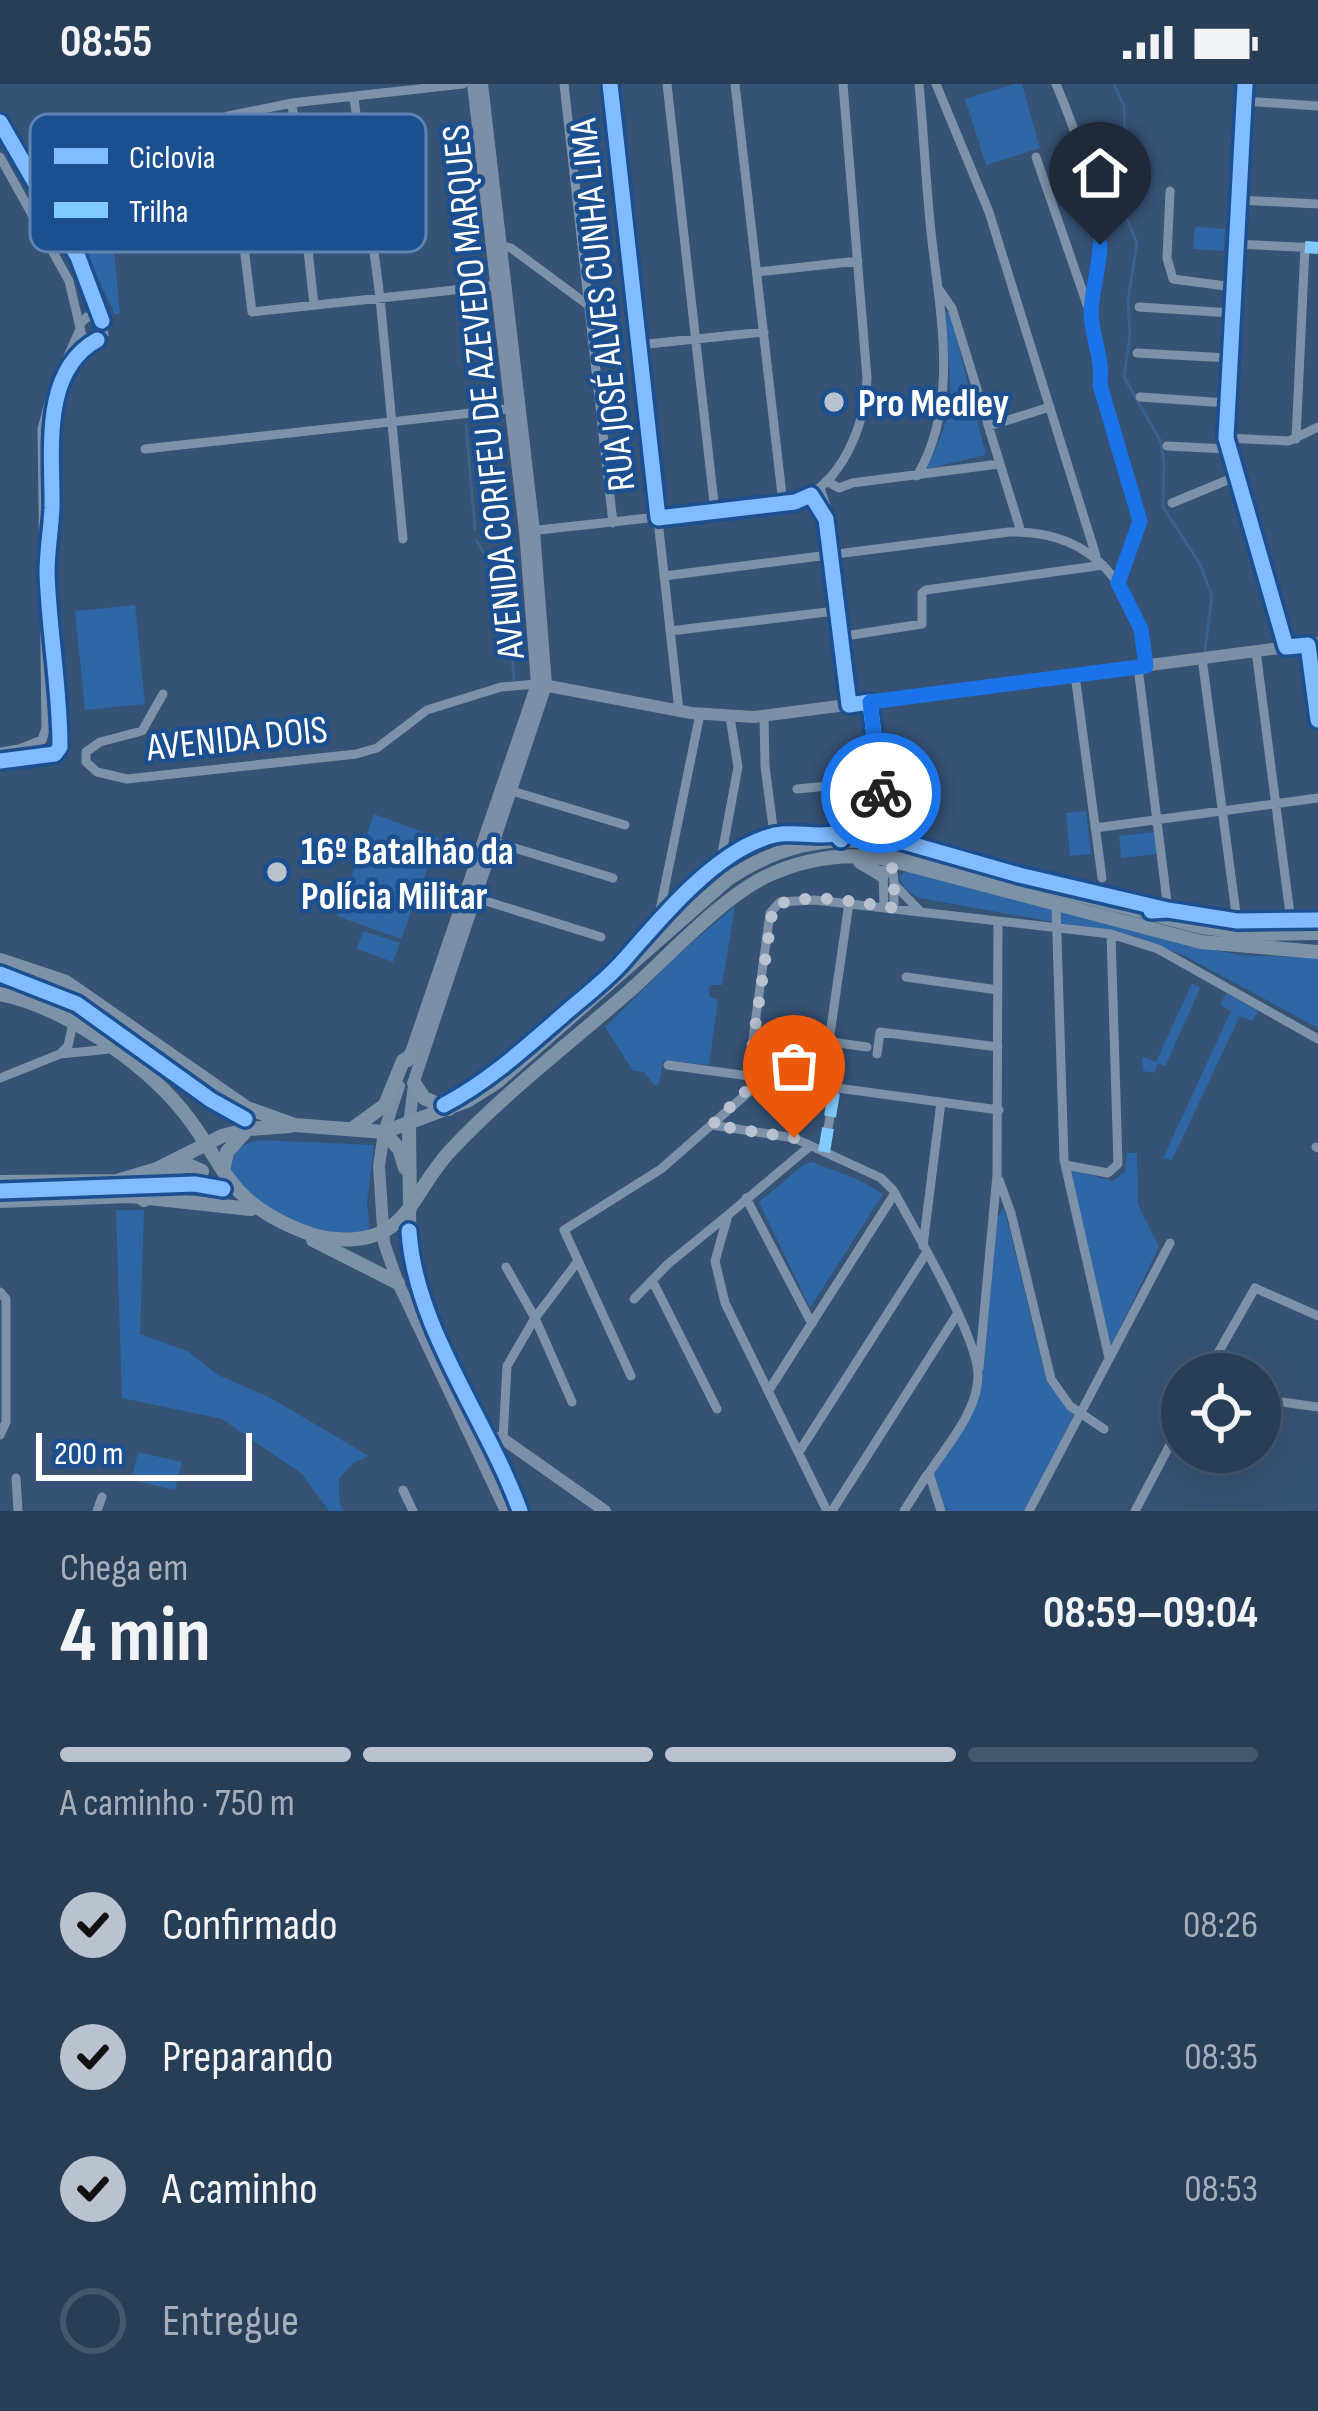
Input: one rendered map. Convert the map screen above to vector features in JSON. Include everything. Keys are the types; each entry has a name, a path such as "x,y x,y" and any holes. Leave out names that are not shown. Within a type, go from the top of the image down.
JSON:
{"highway":[{"path":"117,1181 249,1129 295,1125 384,1132 449,1109 497,1082 744,868 808,844 841,840 1228,932 1318,933"},
{"path":"0,1201 130,1196 202,1202 257,1210 319,1237 358,1239 382,1234 410,1209 449,1151 724,906 770,874 831,857 887,852 910,866 1230,947 1318,952"},
{"path":"831,857 872,866 888,881 910,866"},
{"path":"1056,905 1065,897 1079,896"},
{"path":"0,960 66,982 234,1101 295,1125"},
{"path":"0,994 48,1008 110,1048 167,1094 244,1200 267,1219 398,1283"},
{"path":"351,1130 383,1107 403,1061 410,1056"},
{"path":"414,1082 429,1102 449,1109"},
{"name":"AVENIDA CORIFEU DE AZEVEDO MARQUES","path":"409,1124 410,1209"},
{"path":"223,1171 227,1152 249,1129"},
{"path":"384,1132 399,1149 409,1179"},
{"path":"0,1182 141,1185 188,1166 202,1172 198,1185 152,1192 144,1200"}],"main road":[{"name":"AVENIDA CORIFEU DE AZEVEDO MARQUES","path":"409,1124 414,1082 512,791 541,684 529,531 477,84"},
{"path":"541,684 679,711 764,716 1313,644"},
{"name":"AVENIDA CORIFEU DE AZEVEDO MARQUES","path":"507,1508 398,1283 382,1234 379,1166 384,1132 541,684"},
{"name":"AVENIDA CORIFEU DE AZEVEDO MARQUES","path":"410,1209 411,1261 421,1296 495,1442 507,1508"},
{"path":"476,1445 495,1442 517,1449 605,1511"}],"street":[{"path":"238,114 292,103 463,84"},
{"path":"564,84 613,523"},
{"name":"RUA JOSÉ ALVES CUNHA LIMA","path":"610,84 679,711"},
{"path":"667,84 715,512"},
{"path":"735,84 784,504"},
{"path":"843,84 867,395 853,442 824,487 849,705"},
{"path":"916,476 935,437 943,392 920,84"},
{"path":"936,84 989,212 1099,561"},
{"path":"1056,84 1084,156 1100,245 1090,313"},
{"path":"1245,84 1226,444 1286,647"},
{"path":"354,98 356,114"},
{"path":"1244,101 1318,106"},
{"path":"292,103 293,114"},
{"path":"0,122 30,174"},
{"path":"0,157 30,209"},
{"path":"1036,157 1090,313 1102,367 1100,385 1140,521 1118,583"},
{"path":"1170,191 1167,258 1173,279 1233,287"},
{"path":"1238,200 1318,204"},
{"path":"1235,244 1312,248 1296,439"},
{"path":"496,245 511,248 588,305"},
{"path":"55,252 69,281 85,338 98,340"},
{"path":"0,761 59,750 47,570 52,508 49,445 56,402 74,361 105,331 75,252"},
{"path":"245,252 252,312 501,285"},
{"path":"308,252 314,305"},
{"path":"374,252 403,539"},
{"path":"758,272 858,261"},
{"path":"938,288 952,308 1021,532"},
{"path":"1139,307 1231,313"},
{"path":"50,755 41,750 49,707 42,429 51,395 81,326 91,316 102,321"},
{"path":"638,345 764,332"},
{"path":"1136,352 1229,358"},
{"path":"1140,397 1227,403"},
{"path":"989,426 1050,407"},
{"path":"145,449 515,408"},
{"path":"1167,446 1296,439 1318,427"},
{"path":"529,531 784,504 824,487 999,464"},
{"path":"1172,503 1234,477"},
{"path":"664,576 1021,532 1052,536 1099,561 1118,583 1141,629 1168,910"},
{"path":"839,637 922,625 922,593 930,589 1099,561"},
{"path":"670,631 835,611"},
{"path":"1313,644 1318,720"},
{"path":"1256,652 1291,922"},
{"path":"1202,658 1237,921"},
{"path":"1075,675 1102,878"},
{"name":"AVENIDA DOIS","path":"163,694 142,730 89,748 83,758 90,766 127,779 318,761 377,748 428,710 501,687 541,684"},
{"path":"870,702 889,907"},
{"path":"658,920 700,714"},
{"path":"764,716 764,766 774,835"},
{"path":"720,864 739,767 730,717"},
{"path":"0,752 52,736 60,743"},
{"path":"797,789 880,782"},
{"path":"512,791 625,825"},
{"path":"1095,828 1318,799"},
{"path":"637,943 720,864 748,845 802,831"},
{"path":"495,842 613,878"},
{"path":"863,904 888,881"},
{"path":"888,881 920,910"},
{"path":"476,898 601,937"},
{"path":"631,1376 564,1230 661,1169 712,1125 754,1077 754,1031 770,913 776,905 789,901 863,904 1111,934 1158,949 1318,1039"},
{"path":"830,1041 849,903"},
{"path":"1056,905 1065,1165 1109,1358"},
{"path":"1145,912 1168,910 1237,921 1318,920"},
{"path":"904,1511 963,1420 978,1373 997,1175 998,921"},
{"path":"1065,1165 1108,1172 1118,1164 1111,934"},
{"path":"906,977 998,991"},
{"path":"60,1054 68,1046 73,1024"},
{"path":"754,1031 872,1050 880,1032 998,1047"},
{"path":"0,1078 60,1054 110,1048"},
{"path":"668,1065 998,1110"},
{"path":"824,1152 835,1088"},
{"path":"799,1452 925,1249 941,1102"},
{"path":"712,1125 794,1138 881,1178 895,1192 925,1249 967,1337 978,1373"},
{"path":"634,1299 810,1147"},
{"path":"997,1175 1011,1213 1051,1379 1079,1414 1103,1429"},
{"path":"769,1390 895,1192"},
{"path":"746,1198 812,1324"},
{"path":"728,1215 715,1261 719,1290 830,1511 956,1316"},
{"path":"1029,1511 1170,1243"},
{"path":"495,1442 507,1366 535,1318 578,1261"},
{"path":"506,1267 535,1318 572,1402"},
{"path":"652,1280 717,1409"},
{"path":"1219,1353 1255,1288 1318,1316"},
{"path":"0,1292 6,1299 6,1422 0,1436"},
{"path":"967,1337 982,1337"},
{"path":"1281,1402 1318,1407"},
{"path":"1135,1511 1161,1462"},
{"path":"929,1473 940,1511"},
{"path":"16,1478 18,1511"},
{"path":"404,1490 413,1511"},
{"path":"97,1511 102,1497"}],"shaded area":[{"path":"1022,84 1040,148 986,165 965,99"},
{"path":"1195,227 1225,229 1224,251 1193,249"},
{"path":"114,252 120,313 115,315 87,254"},
{"path":"950,312 986,455 926,469 948,409 950,376 943,313"},
{"path":"135,605 145,704 85,710 75,611"},
{"path":"1086,811 1091,854 1070,856 1066,813"},
{"path":"374,814 439,838 401,939 337,916"},
{"path":"1154,832 1157,854 1121,858 1119,836"},
{"path":"908,870 1192,946 1241,955 1318,958 1318,1028 1185,956 1137,937 919,898 906,890 899,877"},
{"path":"735,906 722,985 710,985 709,996 718,1000 709,1065 663,1060 659,1084 654,1085 644,1072 633,1071 605,1027"},
{"path":"363,931 400,943 393,962 357,949"},
{"path":"1192,983 1200,988 1165,1067 1158,1063 1154,1073 1143,1071 1142,1057 1156,1062"},
{"path":"1226,993 1258,1011 1252,1021 1240,1016 1172,1160 1163,1158 1231,1011 1220,1005"},
{"path":"260,1140 374,1145 367,1203 370,1232 306,1227 261,1202 228,1171 238,1150"},
{"path":"1127,1153 1137,1153 1138,1204 1159,1247 1111,1346 1068,1169 1113,1181 1125,1172"},
{"path":"812,1162 883,1194 810,1308 759,1202"},
{"path":"1004,1207 1044,1371 1074,1415 1025,1511 946,1511 933,1472 971,1413 982,1385 997,1218"},
{"path":"116,1210 144,1210 140,1334 187,1351 218,1375 269,1397 369,1456 352,1464 339,1479 344,1511 329,1511 302,1474 222,1419 122,1398"},
{"path":"138,1452 182,1462 175,1490 131,1480"}],"waterway":[{"path":"1114,84 1124,106 1127,219 1137,243 1124,377 1161,442 1163,507 1200,564 1212,596 1205,650"},
{"path":"466,425 475,529"},
{"path":"476,540 485,555 512,573 514,679"}],"marked path":[{"path":"1305,247 1318,248"},
{"path":"824,1152 835,1087"}],"cycle path":[{"path":"610,84 658,518 795,502 811,495 826,519 849,705 870,702 886,837 1168,910"},
{"path":"1245,84 1226,438 1286,647 1308,645 1318,720"},
{"path":"0,122 30,174"},
{"path":"75,252 102,321"},
{"path":"0,761 55,754 60,747 47,573 54,415 66,372 97,340"},
{"path":"444,1105 506,1064 602,982 687,891 724,860 781,834 835,834 841,840"},
{"path":"1151,911 1237,921 1318,920"},
{"path":"0,974 77,1004 245,1119"},
{"path":"0,1191 195,1184 223,1189"},
{"path":"409,1231 424,1303 520,1511"}],"way so far":[{"path":"794,1138 712,1125 760,1077 748,1076 773,907 781,902 815,900 894,908 881,793"}],"place":[{"name":"Pro Medley","path":"834,402"},
{"name":"16º Batalhão da Polícia Militar","path":"277,872"}],"route":[{"path":"881,793 870,702 1146,666 1141,629 1118,583 1140,521 1100,385 1099,343 1090,313 1100,245"}]}
